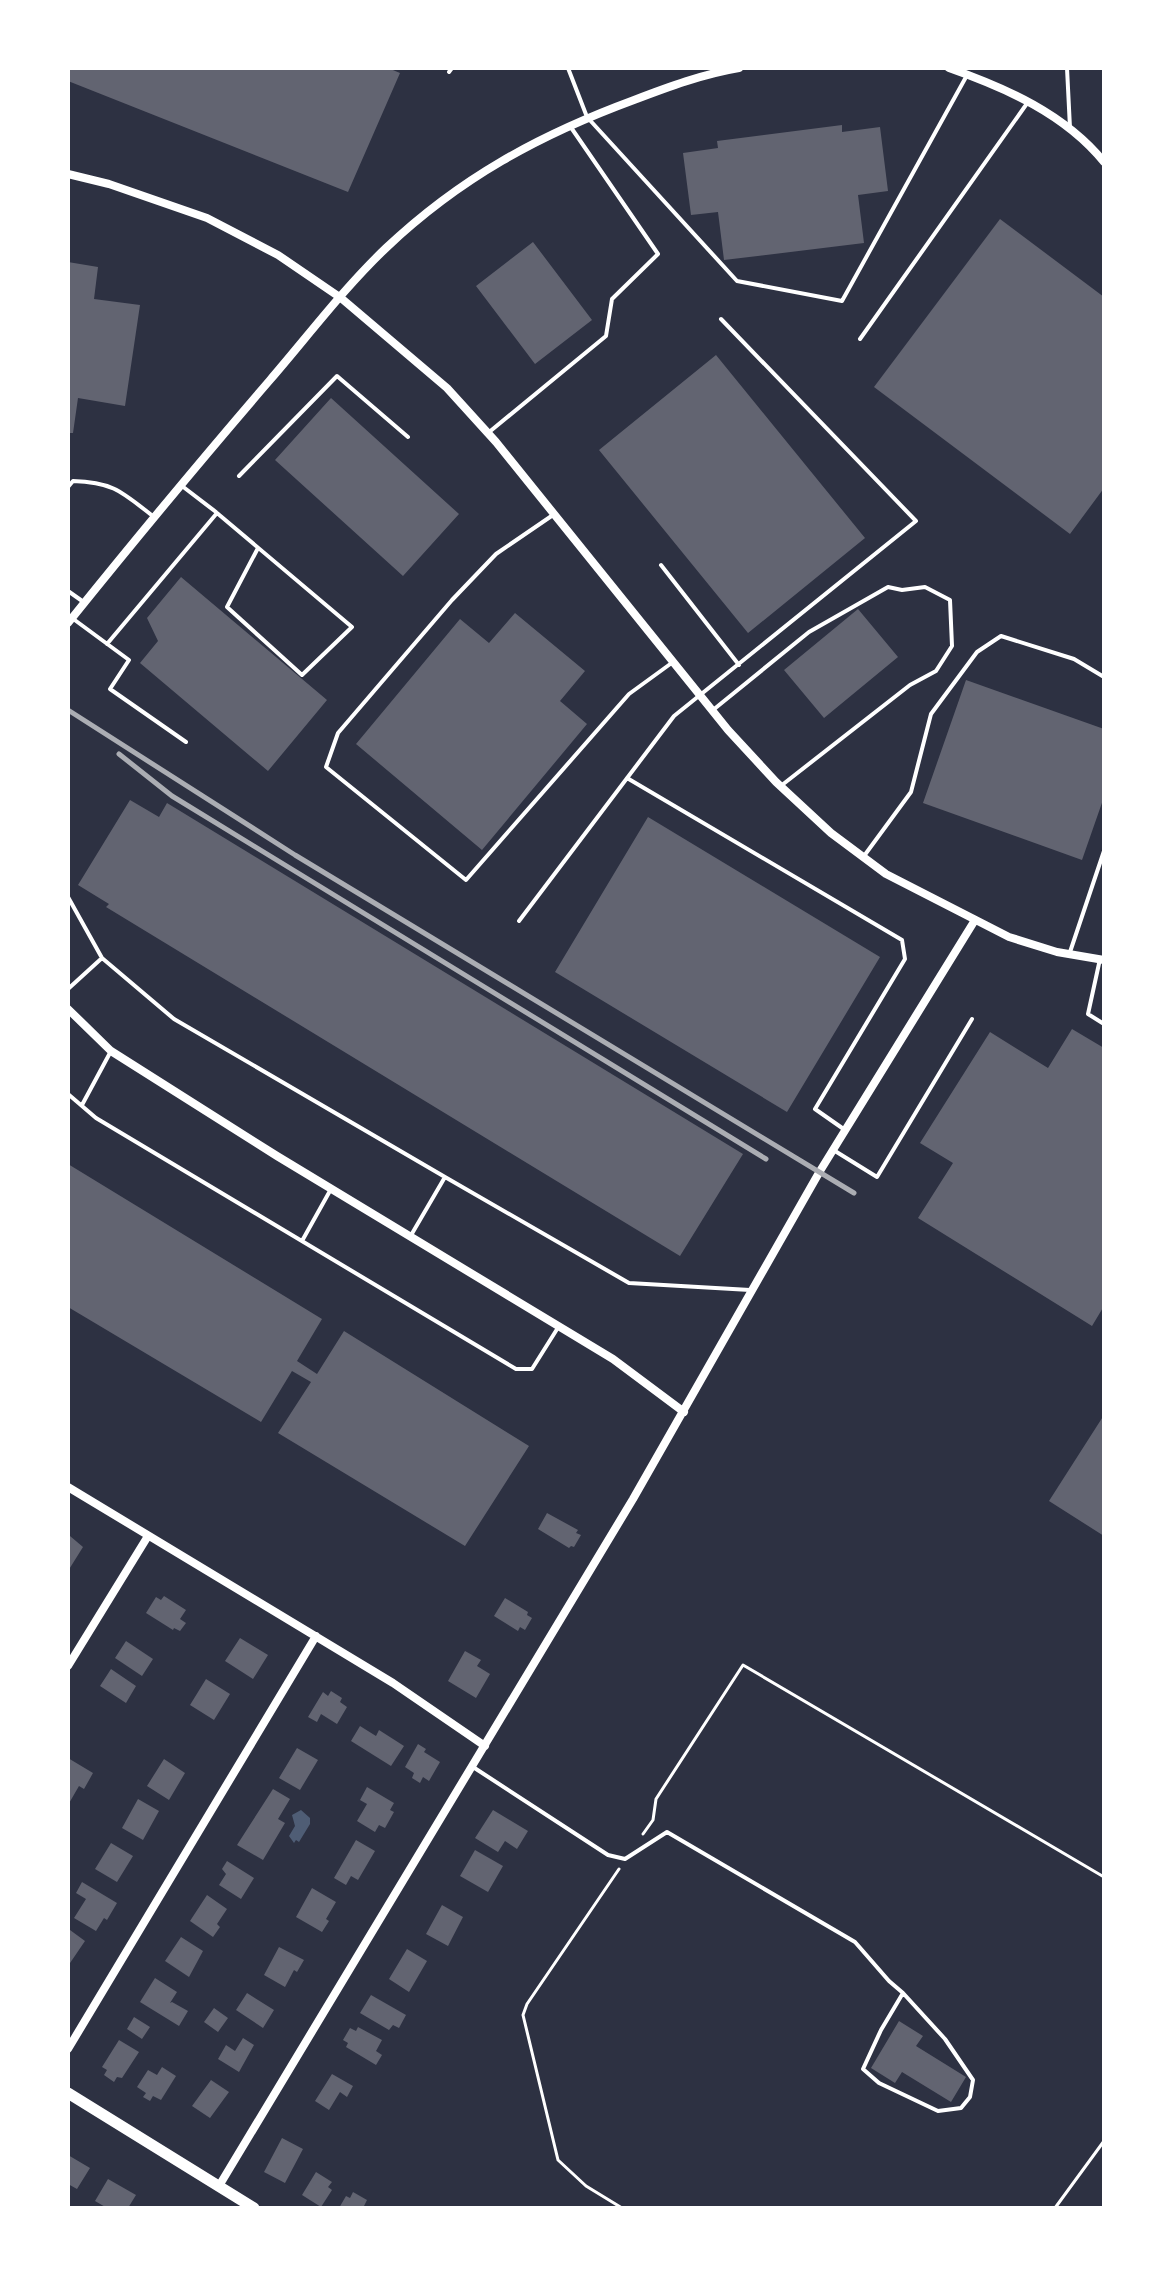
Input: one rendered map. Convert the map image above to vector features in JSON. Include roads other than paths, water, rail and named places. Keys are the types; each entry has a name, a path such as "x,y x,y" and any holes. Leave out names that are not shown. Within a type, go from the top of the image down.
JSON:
{"main road":[{"path":"68,2093 254,2208"}],"street":[{"path":"70,621 180,485 386,248 458,189 506,156 587,117 676,84 739,68"},
{"path":"949,68 993,84 1049,113 1104,162"},
{"path":"68,174 109,184 207,218 278,255 341,298 440,380 488,433 712,711 780,786 831,833 886,874 1009,937 1102,960"},
{"path":"219,2186 473,1767 684,1412 834,1150 975,920"},
{"path":"68,1009 111,1051 331,1189 613,1359 684,1412"},
{"path":"68,1487 393,1683 485,1746"},
{"path":"68,1666 148,1536"},
{"path":"68,2049 316,1636"}],"lane":[{"path":"568,68 587,117 737,281 842,301 968,75"},
{"path":"1067,68 1070,131"},
{"path":"860,339 1028,102"},
{"path":"488,433 606,336 612,299 658,254 569,126"},
{"path":"519,921 674,716 916,521 721,319"},
{"path":"239,476 337,376 408,437"},
{"path":"68,487 73,481 95,481 117,488 154,517"},
{"path":"180,485 217,513 352,627 302,675 227,607 258,548"},
{"path":"107,644 217,513"},
{"path":"554,514 496,554 452,600 338,733 326,767 466,880 629,694 673,662"},
{"path":"661,565 739,665"},
{"path":"712,711 809,632 888,587 902,590 925,587 950,600 952,646 936,671 910,685 780,786"},
{"path":"68,591 85,603"},
{"path":"70,621 129,660 110,689 186,742"},
{"path":"863,857 911,792 931,714 977,652 1001,636 1074,659 1104,677"},
{"path":"627,778 902,940 905,959 815,1109 846,1130"},
{"path":"1069,954 1104,851"},
{"path":"68,897 102,958 174,1019 629,1283 753,1290"},
{"path":"68,989 102,958"},
{"path":"1102,960 1088,1014 1104,1024"},
{"path":"834,1150 877,1177 972,1019"},
{"path":"82,1106 111,1051"},
{"path":"68,1094 96,1118 516,1369 532,1369 559,1326"},
{"path":"410,1237 445,1177"},
{"path":"302,1241 331,1189"},
{"path":"473,1767 608,1855 625,1859 667,1832 855,1942 889,1981 903,1993 945,2039 973,2080 970,2097 961,2108 938,2111 879,2083 863,2069 903,1993"}],"water":[{"path":"301,1810 310,1818 310,1824 299,1842 296,1840 294,1843 289,1836 295,1826 292,1815"}],"railway":[{"path":"68,710 295,855 854,1193"},
{"path":"119,754 172,796 766,1159"}]}
